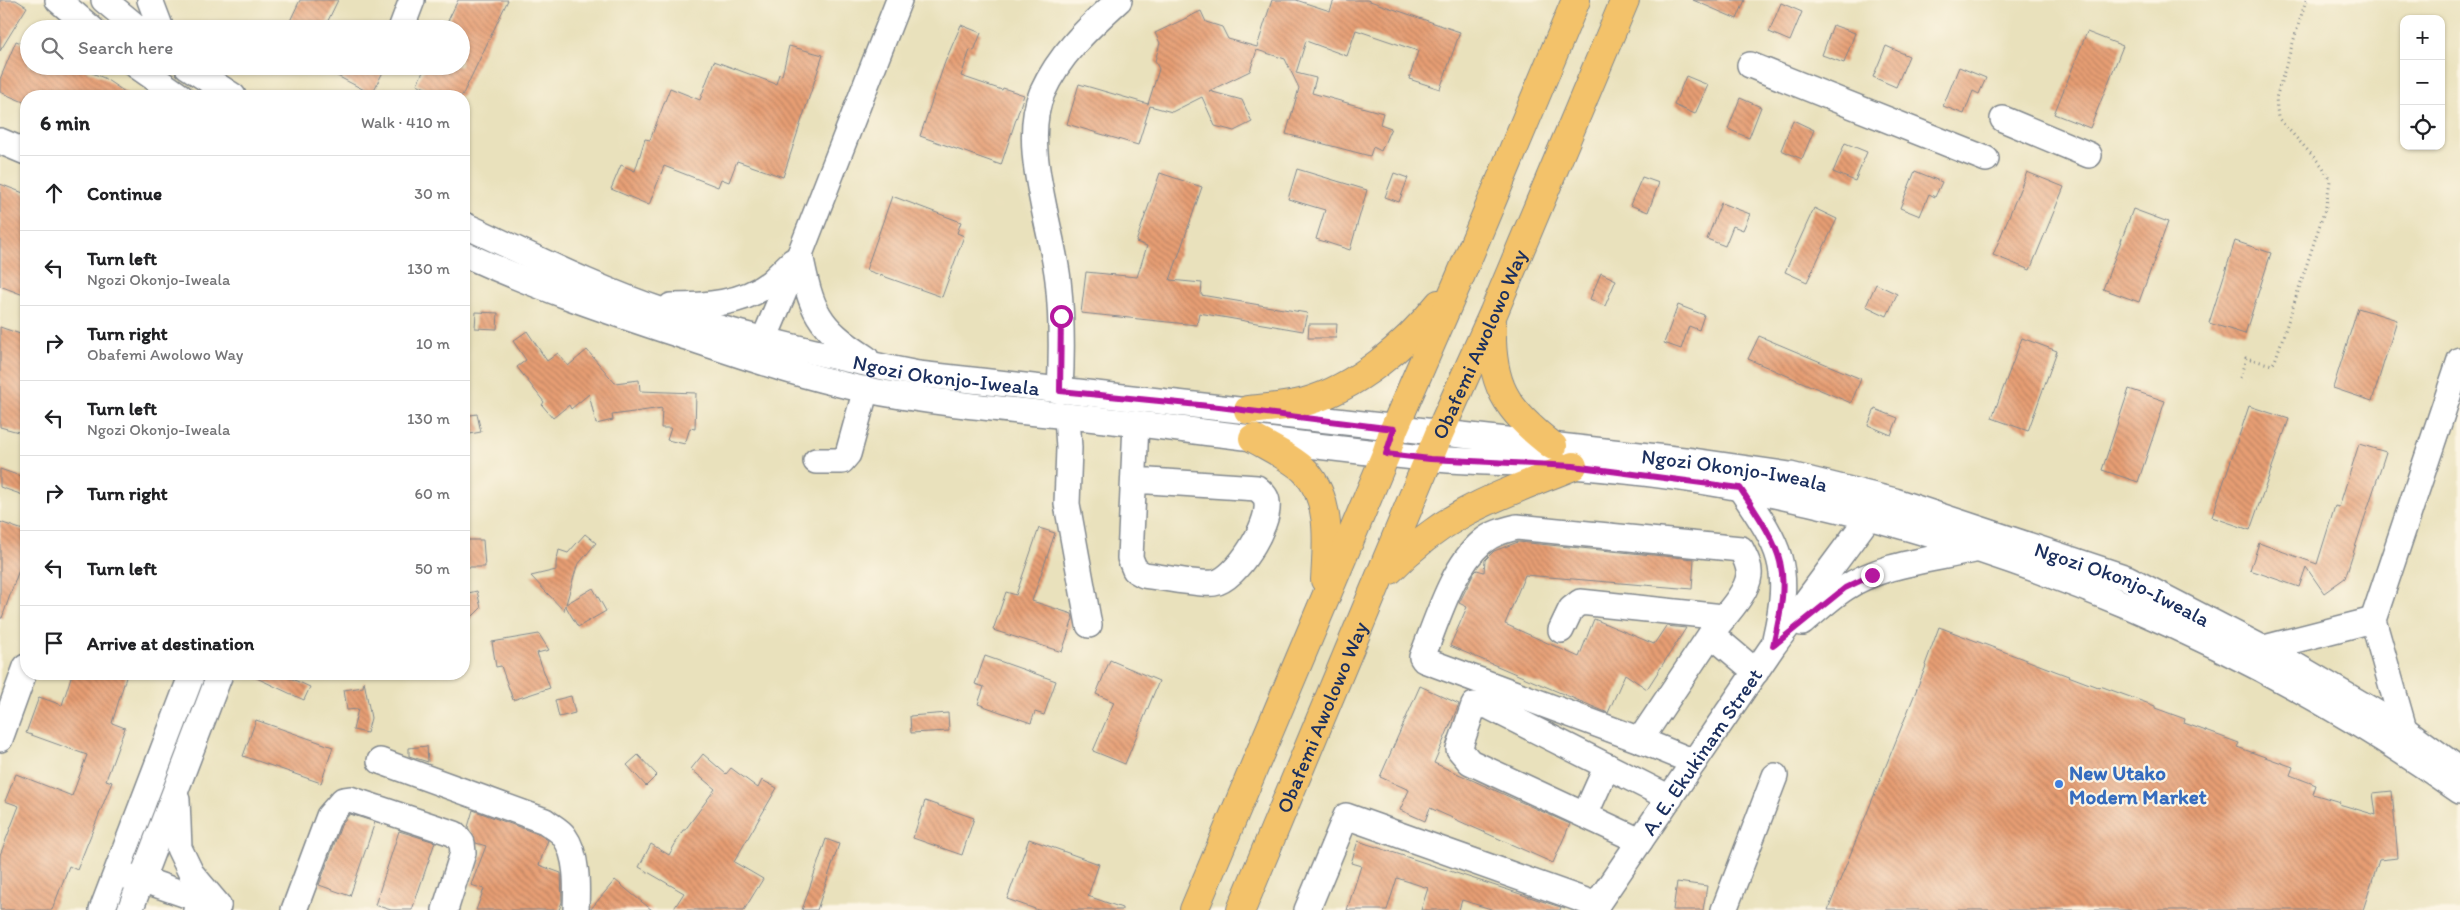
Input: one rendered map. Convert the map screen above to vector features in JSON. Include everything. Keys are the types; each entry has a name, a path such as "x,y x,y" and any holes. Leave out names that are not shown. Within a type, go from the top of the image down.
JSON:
{"main road":[{"name":"Obafemi Awolowo Way","path":"1194,910 1576,0"},
{"name":"Obafemi Awolowo Way","path":"1241,910 1380,580 1439,434 1493,314 1625,0"},
{"path":"1248,410 1303,403 1331,393 1361,375 1419,329 1460,277"},
{"path":"1493,314 1492,350 1496,376 1506,400 1526,425 1553,446"},
{"path":"1253,438 1305,471 1316,486 1324,509 1328,533 1323,601"},
{"path":"1380,580 1413,546 1446,521 1508,490 1573,466"}],"street":[{"path":"104,0 128,20"},
{"path":"150,0 158,20"},
{"path":"404,20 412,0"},
{"path":"759,350 800,254 899,0"},
{"path":"1060,391 1061,316 1053,243 1036,159 1037,111 1042,93 1074,42 1119,0"},
{"path":"69,3 84,20"},
{"path":"1750,65 1986,159"},
{"path":"150,75 171,90"},
{"path":"201,75 224,90"},
{"path":"2003,119 2089,155"},
{"path":"0,141 20,149"},
{"name":"Ngozi Okonjo-Iweala","path":"470,228 562,272 866,390 962,404 1253,438 1390,441 1439,434 1790,475 1978,549 2084,587 2214,644 2291,684 2428,768 2460,791"},
{"path":"650,306 697,306 747,296 770,283 800,254"},
{"path":"800,254 806,286 823,325 838,340 878,366"},
{"name":"Ngozi Okonjo-Iweala","path":"470,257 626,317 759,350 937,376 1060,391 1248,410 1390,441 1430,459 1573,466 1740,488 1876,508 2009,537 2127,578 2264,648 2404,729 2460,770"},
{"path":"470,267 490,266"},
{"path":"2404,729 2373,620 2460,360"},
{"path":"816,462 842,460 848,454 866,390"},
{"path":"1067,416 1069,448 1067,504 1089,625"},
{"path":"1134,480 1257,488 1265,495 1267,502 1267,515 1264,527 1236,568 1225,578 1214,583 1144,575 1135,570 1130,558 1136,424"},
{"path":"1740,488 1771,536 1780,557 1784,574 1784,596 1773,646"},
{"name":"A. E. Ekukinam Street","path":"1595,907 1773,646 1876,508"},
{"path":"1640,740 1717,626 1739,598 1749,576 1741,549 1517,527 1502,531 1482,541 1466,559 1456,575 1422,657 1424,660 1694,762"},
{"path":"1773,646 1845,588 1902,565 1978,549"},
{"path":"1561,630 1570,609 1580,602 1717,626 1756,672"},
{"path":"2264,648 2373,620"},
{"path":"2,730 21,680"},
{"path":"102,910 190,680"},
{"path":"130,910 218,680"},
{"path":"1640,841 1470,762 1459,749 1474,705 1488,706 1670,798"},
{"path":"380,761 545,821 564,835 572,852 576,910"},
{"path":"1584,815 1606,766"},
{"path":"1724,910 1775,776"},
{"path":"176,788 179,848 191,873 215,909"},
{"path":"294,910 329,816 343,800 350,799 455,834 462,843 463,853 445,910"},
{"path":"1307,910 1346,816 1595,907"},
{"path":"116,874 142,879 215,909"}],"path":[{"path":"2240,378 2246,358 2272,366 2275,361 2326,206 2330,182 2323,167 2278,118 2276,98 2306,0"}],"building":[{"path":"0,0 16,0 27,7 0,51"},
{"path":"300,0 338,0 328,20 290,20"},
{"path":"458,0 508,0 465,90 430,90 417,84 422,75 470,75 470,20 448,20"},
{"path":"1272,0 1296,0 1330,11 1334,0 1367,0 1460,32 1440,89 1409,79 1418,51 1356,30 1347,56 1306,41 1296,73 1316,78 1312,93 1383,113 1380,124 1391,128 1381,151 1373,147 1370,156 1286,134 1299,88 1285,59 1257,50 1250,71 1209,91 1242,100 1252,122 1234,131 1215,126 1202,97 1172,112 1150,106 1138,145 1067,124 1079,84 1148,104 1159,69 1155,61 1160,43 1155,33 1201,11 1206,22 1222,27 1228,39 1257,47"},
{"path":"1693,0 1745,0 1737,19"},
{"path":"1781,3 1802,12 1790,41 1769,32"},
{"path":"961,25 981,33 974,51 970,50 961,76 1002,90 1003,88 1024,95 1001,165 920,136 945,62"},
{"path":"1833,25 1855,33 1844,63 1822,55"},
{"path":"2087,32 2123,46 2090,128 2054,114"},
{"path":"16,41 20,43 20,75 97,75 122,90 20,90 20,100 0,92 0,79"},
{"path":"789,46 823,55 783,177 737,161 729,182 721,179 718,187 664,166 649,205 611,189 621,165 635,171 645,139 650,140 670,88 700,100 714,61 776,84 779,74 782,75"},
{"path":"1886,46 1909,56 1896,87 1873,77"},
{"path":"1959,67 1986,78 1979,94 1973,91 1964,114 1943,106"},
{"path":"335,75 382,75 374,90 364,90"},
{"path":"1686,76 1708,85 1695,114 1674,105"},
{"path":"1740,98 1761,107 1749,138 1728,129"},
{"path":"1793,120 1814,130 1802,159 1781,150"},
{"path":"1845,143 1867,152 1855,181 1833,172"},
{"path":"1297,169 1367,190 1350,250 1316,239 1325,210 1288,199"},
{"path":"1915,171 1942,182 1935,197 1929,194 1920,216 1900,208"},
{"path":"2027,172 2064,187 2030,270 1993,255"},
{"path":"1160,173 1202,187 1170,280 1202,283 1201,295 1307,313 1303,331 1199,313 1197,325 1081,313 1086,272 1137,277 1147,246 1136,242"},
{"path":"1394,173 1408,178 1399,202 1385,197"},
{"path":"1642,177 1659,183 1648,212 1630,205"},
{"path":"0,184 20,192 20,294 0,286"},
{"path":"892,196 961,222 957,233 964,236 942,297 866,270"},
{"path":"1721,203 1750,214 1743,230 1733,226 1725,246 1707,239"},
{"path":"1814,208 1837,219 1807,282 1785,272"},
{"path":"2133,209 2168,222 2139,302 2103,289"},
{"path":"2235,241 2271,253 2245,334 2209,323"},
{"path":"1601,273 1616,280 1605,306 1590,299"},
{"path":"1876,284 1897,294 1887,316 1866,306"},
{"path":"1678,305 1704,315 1699,330 1689,326 1681,349 1664,343"},
{"path":"2358,308 2397,320 2372,401 2333,388"},
{"path":"476,312 498,313 497,329 475,328"},
{"path":"1309,324 1337,324 1336,338 1308,338"},
{"path":"0,327 20,334 20,432 0,427"},
{"path":"527,331 547,361 558,353 568,366 587,350 615,383 639,380 640,391 696,393 695,429 690,428 685,444 667,440 671,428 661,428 662,408 612,415 613,420 596,424 589,394 571,409 569,405 553,418 542,405 544,402 517,367 526,360 513,341"},
{"path":"1759,336 1861,379 1851,403 1748,359"},
{"path":"2022,338 2057,351 2028,431 1992,418"},
{"path":"2129,389 2165,401 2138,482 2102,470"},
{"path":"2249,406 2289,419 2250,530 2212,517"},
{"path":"1875,409 1898,418 1891,435 1868,425"},
{"path":"477,414 481,432 470,434 470,415"},
{"path":"2359,444 2386,452 2345,578 2324,593 2306,567 2299,587 2250,570 2259,543 2317,564 2335,506 2339,507"},
{"path":"0,469 20,476 20,494 0,487"},
{"path":"0,522 20,529 20,567 2,618 0,618"},
{"path":"1039,528 1055,533 1032,601 1072,614 1073,619 1062,652 993,630 1006,592 1016,595"},
{"path":"585,534 596,543 577,566 566,604 593,588 606,611 578,627 565,605 564,611 531,576 556,570 559,550 568,553"},
{"path":"470,540 483,540 485,567 470,567"},
{"path":"1518,542 1694,559 1692,589 1525,575 1505,624 1579,657 1594,619 1654,644 1666,626 1686,628 1647,689 1625,674 1608,713 1450,646 1467,607 1459,603 1474,573 1477,570 1484,572 1485,560 1494,551"},
{"path":"477,591 481,608 470,619 470,593"},
{"path":"1939,627 2100,688 2100,686 2155,706 2155,708 2185,719 2184,723 2239,743 2237,747 2293,767 2290,775 2316,785 2313,794 2340,802 2339,804 2376,815 2373,793 2392,791 2398,858 2379,860 2363,910 1828,910 1926,666"},
{"path":"539,634 549,650 537,653 550,688 513,700 501,666 496,667 492,642"},
{"path":"985,656 1056,681 1044,715 1035,712 1031,723 978,704 984,687 975,684"},
{"path":"1110,660 1159,681 1125,764 1093,751 1114,702 1096,694"},
{"path":"70,680 125,680 112,723 125,728 106,780 112,782 77,870 69,866 52,910 0,910 0,855 19,806 5,801 16,774 72,796 87,755 26,733 39,697 62,705"},
{"path":"261,680 294,680 310,687 304,700"},
{"path":"364,681 371,718 367,733 353,730 358,709 347,710 344,690 363,687"},
{"path":"1420,686 1459,704 1434,763 1570,824 1553,863 1430,808 1425,821 1400,810 1409,790 1380,777"},
{"path":"571,696 575,713 559,717 555,700"},
{"path":"948,713 949,731 911,733 910,716"},
{"path":"256,720 333,747 321,783 243,756"},
{"path":"427,746 428,762 409,756 409,748"},
{"path":"703,754 726,774 731,768 758,788 762,780 777,788 734,862 763,879 744,910 673,910 684,893 639,867 651,844 669,855 683,830 685,830 715,789 691,769"},
{"path":"638,755 657,775 646,786 627,765"},
{"path":"925,801 974,818 962,855 913,838"},
{"path":"473,810 538,834 548,840 539,865 561,873 562,902 559,910 476,910 484,889 471,885 486,846 476,843 468,827"},
{"path":"350,814 375,822 350,896 319,885 342,823"},
{"path":"399,831 435,842 412,910 391,910 375,905"},
{"path":"826,839 839,844 817,910 802,910"},
{"path":"1029,839 1099,864 1088,896 1122,908 1122,910 1038,910 1007,899"},
{"path":"1358,841 1561,907 1560,910 1494,910 1462,900 1459,910 1421,910 1428,888 1397,878 1387,910 1347,910 1361,866 1351,863"},
{"path":"615,880 632,894 652,910 590,910"},
{"path":"1677,882 1707,886 1703,910 1673,910"}],"place":[{"name":"New Utako Modern Market","path":"2059,784"}],"route":[{"path":"1061,316 1062,354 1060,391 1219,407 1394,429 1386,454 1430,459 1573,466 1740,488 1771,536 1780,557 1784,574 1784,596 1773,646 1845,588 1872,575"}]}
